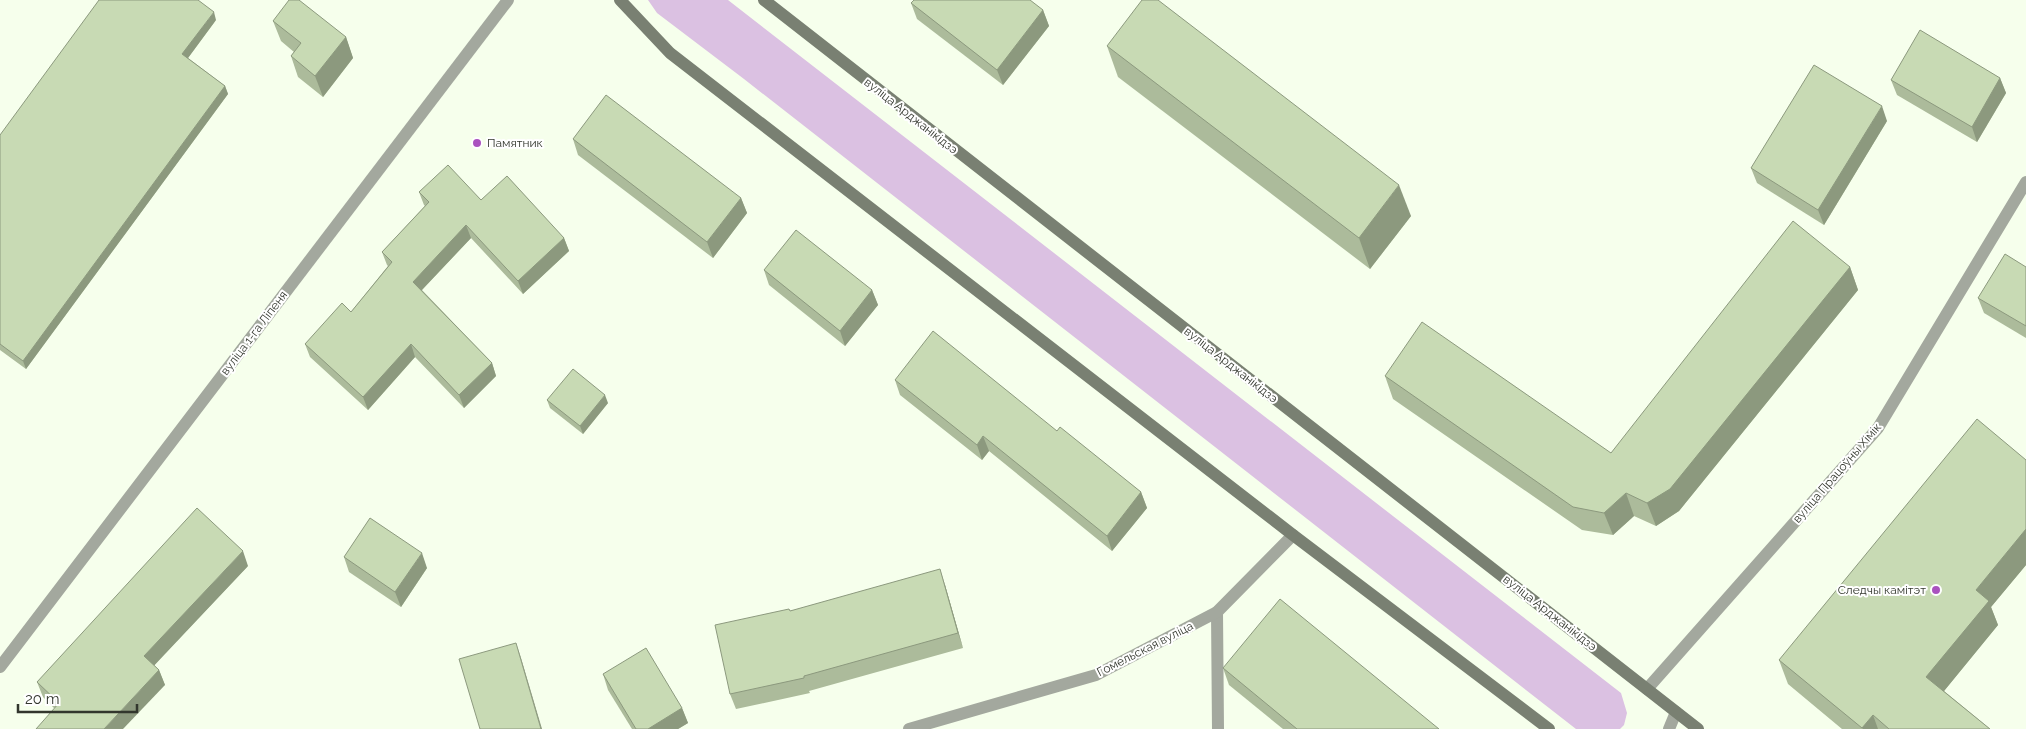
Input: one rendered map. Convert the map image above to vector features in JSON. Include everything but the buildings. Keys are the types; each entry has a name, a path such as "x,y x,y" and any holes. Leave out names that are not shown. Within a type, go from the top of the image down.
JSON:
{"main road":[{"path":"620,0 670,53 1293,535 1549,729"},
{"name":"вуліца Арджанікідзэ","path":"764,0 1698,729"}],"street":[{"name":"вуліца 1-га Ліпеня","path":"0,667 508,0"},
{"name":"вуліца Працоўны Хімік","path":"1648,689 1878,428 2026,182"},
{"name":"Гомельская вуліца","path":"909,729 1096,675 1217,612 1293,535"},
{"path":"1217,612 1218,729"},
{"path":"1669,729 1676,712"}],"shaded area":[{"path":"648,0 728,0 1621,693 1627,713 1624,725 1620,729 1576,729 657,13"}],"place":[{"name":"Памятник","path":"477,143"},
{"name":"Следчы камітэт","path":"1936,590"}]}
